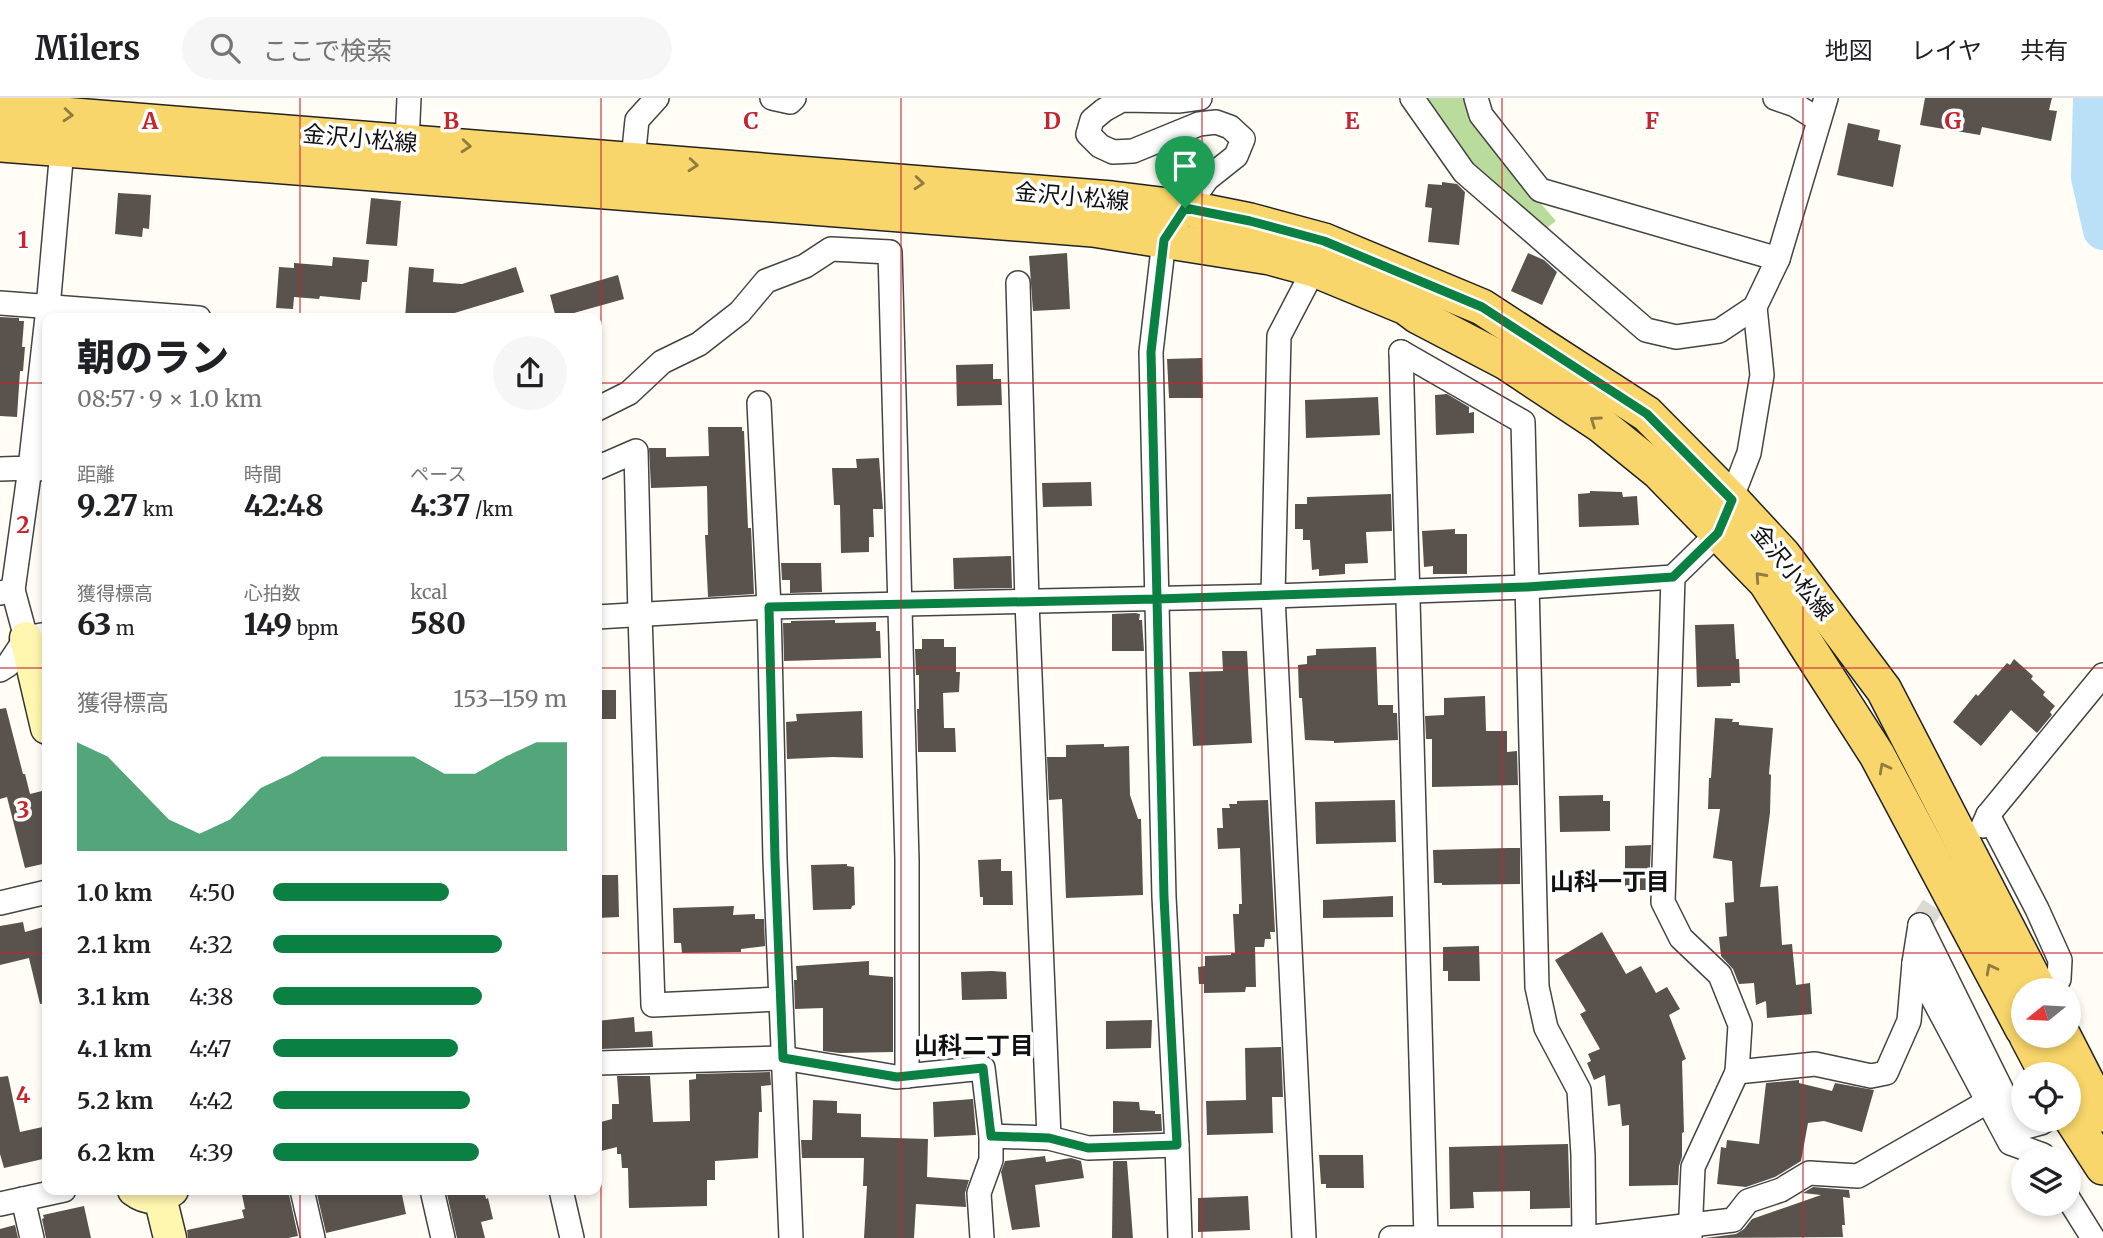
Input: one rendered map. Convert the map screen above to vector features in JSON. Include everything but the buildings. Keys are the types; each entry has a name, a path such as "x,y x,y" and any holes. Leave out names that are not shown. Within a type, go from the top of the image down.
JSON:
{"main road":[{"name":"金沢小松線","path":"0,110 1098,198 1185,208 1250,221 1324,241 1482,307 1647,414 1783,555 1884,690 2033,978"},
{"name":"金沢小松線","path":"0,144 1093,229 1270,257 1314,269 1406,307 1418,316 1506,362 1601,425 1660,472 1766,582 1877,755 2011,1006"},
{"path":"2069,1048 2103,1114"},
{"path":"2080,1132 2103,1167"}],"street":[{"path":"407,142 409,98"},
{"path":"633,160 636,120 657,98"},
{"path":"772,98 790,102 794,98"},
{"path":"1180,1238 1164,897 1151,352 1164,240 1207,179 1236,156 1243,139 1230,127 1216,122 1199,124 1133,151 1113,152 1100,146 1088,134 1092,120 1122,100 1178,101 1200,98"},
{"path":"1412,98 1464,172 1646,330 1676,337 1719,331 1755,307 1778,259 1826,98"},
{"path":"1476,98 1480,115 1540,190 1778,259"},
{"path":"1774,98 1795,105 1819,120"},
{"path":"48,313 62,149"},
{"path":"602,406 629,393 662,362 699,344 740,312 766,281 805,266 831,249 890,252 907,860 907,1076"},
{"path":"1304,1238 1273,596 1279,336 1314,269"},
{"path":"1018,283 1027,602 1049,1138"},
{"path":"0,303 124,313"},
{"path":"602,617 769,607 1273,596 1527,587 1673,577 1718,533 1749,453 1762,375 1755,307"},
{"path":"1426,1237 1401,352 1523,422 1537,987 1546,1028 1579,1090 1584,1238"},
{"path":"759,403 769,607 780,999 791,1238"},
{"path":"42,405 38,469 6,591 37,636 42,682"},
{"path":"602,466 636,451 653,1005 780,999"},
{"path":"0,470 38,469"},
{"path":"1673,577 1663,902 1681,938 1720,975 1740,1025 1737,1072 1693,1167 1689,1231"},
{"path":"0,670 37,636"},
{"path":"2059,978 2060,960 2037,909 1986,821 2103,675"},
{"path":"0,903 42,893"},
{"path":"1737,1072 1815,1063 1871,1076 1886,1073 1909,1021 1920,925 2011,1109"},
{"path":"1914,963 2010,1143 2018,1146"},
{"path":"602,1063 783,1058 897,1077 983,1068 991,1160 979,1193 982,1238"},
{"path":"1391,1238 1584,1238 1689,1231 1733,1220 1748,1201 1782,1190 1809,1173 1857,1176 1987,1102"},
{"path":"991,1136 1049,1138 1088,1148 1177,1145"},
{"path":"0,1204 42,1195"},
{"path":"156,1195 170,1238"},
{"path":"303,1195 313,1238"},
{"path":"433,1195 443,1238"},
{"path":"562,1195 572,1238"},
{"path":"23,1199 32,1238"},
{"path":"2079,1216 2092,1238"}],"green space":[{"path":"1426,98 1471,98 1468,119 1556,221 1544,230 1467,164"}],"waterway":[{"path":"2093,98 2091,177 2103,230"}],"tunnel":[{"path":"1920,925 1951,878"}],"district":[{"name":"山科一丁目","path":"1610,881"},
{"name":"山科二丁目","path":"974,1045"}],"route":[{"path":"1185,208 1164,240 1151,352 1157,599 769,607 783,1058 897,1077 983,1068 991,1136 1049,1138 1088,1148 1177,1145 1164,897 1157,599 1527,587 1673,577 1718,533 1732,500 1647,414 1482,307 1324,241 1250,221 1185,208"}]}
